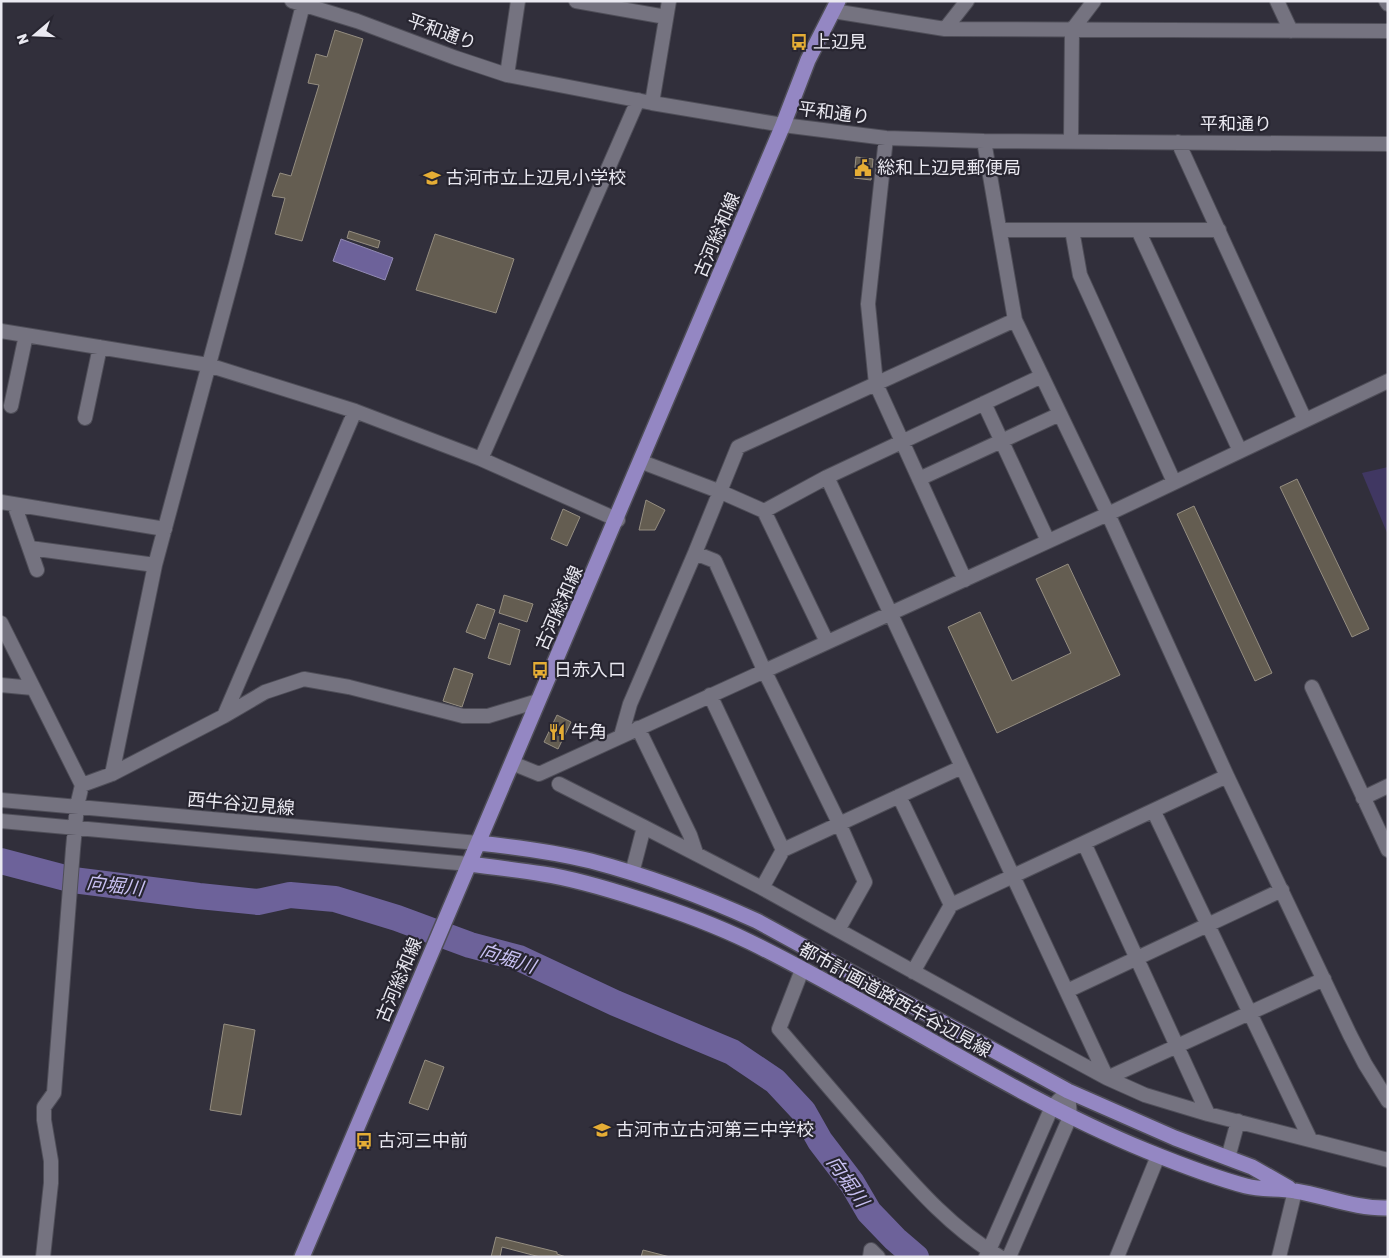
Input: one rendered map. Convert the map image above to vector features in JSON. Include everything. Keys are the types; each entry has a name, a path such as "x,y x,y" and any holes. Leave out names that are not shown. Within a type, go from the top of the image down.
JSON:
{"main road":[{"name":"古河総和線","path":"302,1257 538,701 618,520 783,125 808,60 835,6"},
{"name":"都市計画道路西牛谷辺見線","path":"478,843 590,861 632,873 698,896 757,922 1068,1091 1144,1125 1252,1167 1295,1191"},
{"name":"都市計画道路西牛谷辺見線","path":"469,864 544,874 587,883 674,910 726,931 849,995 958,1058 1070,1117 1158,1156 1248,1187 1295,1191 1348,1204 1388,1208"}],"street":[{"path":"507,75 518,1"},
{"path":"576,1 666,17"},
{"path":"652,103 669,1"},
{"path":"945,28 967,1"},
{"path":"1070,141 1072,30 1094,1"},
{"path":"1277,1 1291,31"},
{"path":"112,774 155,566 236,264 300,2"},
{"name":"平和通り","path":"300,2 507,75 652,103 783,125 886,138 984,141 1388,144"},
{"path":"835,6 945,28 1388,32"},
{"path":"481,460 638,100"},
{"path":"886,138 868,304 876,384 965,580"},
{"path":"984,141 1015,320 1108,514 1227,776 1365,1064 1388,1101"},
{"path":"1178,142 1305,420"},
{"path":"1000,230 1218,230"},
{"path":"1072,230 1080,275 1174,482"},
{"path":"1138,230 1240,451"},
{"path":"621,736 630,704 721,492 738,447 1015,320"},
{"path":"1,331 208,365 355,411 481,460 618,520"},
{"path":"11,406 26,335"},
{"path":"85,418 100,347"},
{"path":"764,510 827,477 1042,376"},
{"path":"512,763 539,774 1108,514 1388,381"},
{"path":"984,403 1048,541"},
{"path":"224,716 355,411"},
{"path":"919,479 1060,414"},
{"path":"642,462 764,510 827,642"},
{"path":"827,477 1107,1078"},
{"path":"8,503 165,529"},
{"path":"8,503 30,548 37,570"},
{"path":"30,548 155,566"},
{"path":"695,553 715,561 764,670 839,823 865,882 838,930"},
{"path":"3,629 82,785 77,806 73,849 54,1093 44,1107 44,1120 51,1161 51,1183 43,1257"},
{"path":"82,785 112,774 224,716 265,692 304,680 349,687 463,716 488,716 538,701"},
{"path":"1,685 33,688"},
{"path":"1312,687 1388,850"},
{"path":"710,695 783,850"},
{"path":"638,728 690,835 696,853"},
{"path":"762,888 783,850 962,767"},
{"path":"913,972 952,905 1154,812 1227,776"},
{"path":"559,784 762,888 1107,1078 1145,1095 1208,1114 1388,1160"},
{"path":"1363,798 1388,786"},
{"path":"899,796 952,905"},
{"name":"西牛谷辺見線","path":"1,800 478,843"},
{"path":"1154,812 1310,1139"},
{"path":"1,821 469,864"},
{"path":"632,873 644,827"},
{"path":"1084,843 1208,1114"},
{"path":"1067,991 1282,890"},
{"path":"802,970 779,1029 928,1200 990,1255 1052,1107 1068,1091"},
{"path":"1107,1078 1324,978"},
{"path":"1009,1257 1070,1117 1068,1091"},
{"path":"1228,1158 1238,1121"},
{"path":"1117,1257 1158,1156"},
{"path":"1279,1257 1295,1191"},
{"path":"870,1257 871,1250 878,1257"}],"shaded area":[{"path":"341,239 393,258 385,280 333,261"},
{"path":"1388,467 1388,535 1362,473"}],"building":[{"path":"335,30 363,39 302,241 275,234 285,198 272,196 280,173 291,176 319,85 308,83 316,54 327,57"},
{"path":"856,157 873,159 871,180 854,178"},
{"path":"349,231 380,241 378,248 347,238"},
{"path":"435,234 514,259 496,313 416,290"},
{"path":"1297,479 1369,629 1352,637 1280,487"},
{"path":"646,500 665,510 655,530 639,530"},
{"path":"1194,506 1272,673 1255,681 1177,514"},
{"path":"563,509 580,517 567,546 551,539"},
{"path":"1068,564 1120,675 997,733 948,627 980,612 1012,681 1071,653 1036,579"},
{"path":"504,595 533,604 527,622 499,613"},
{"path":"477,604 495,610 485,639 466,632"},
{"path":"499,623 520,630 510,665 488,658"},
{"path":"454,668 473,674 462,707 443,701"},
{"name":"牛角","path":"557,715 571,722 558,749 544,742"},
{"path":"224,1024 255,1030 241,1115 210,1110"},
{"path":"425,1060 444,1067 428,1110 409,1103"},
{"path":"496,1237 557,1252 557,1254 566,1257 540,1257 502,1247 500,1257 491,1257"},
{"path":"643,1250 670,1257 641,1257"}],"waterway":[{"name":"向堀川","path":"1,861 73,880 199,896 258,902 290,895 335,899 397,918 470,945 519,958 615,1003 732,1052 775,1081 803,1111 820,1141 852,1183 869,1212 895,1239 916,1257"}],"place":[{"name":"上辺見","path":"799,42"},
{"name":"総和上辺見郵便局","path":"863,168"},
{"name":"古河市立上辺見小学校","path":"432,178"},
{"name":"日赤入口","path":"540,670"},
{"name":"牛角","path":"557,732"},
{"name":"古河市立古河第三中学校","path":"602,1130"},
{"name":"古河三中前","path":"364,1141"}]}
